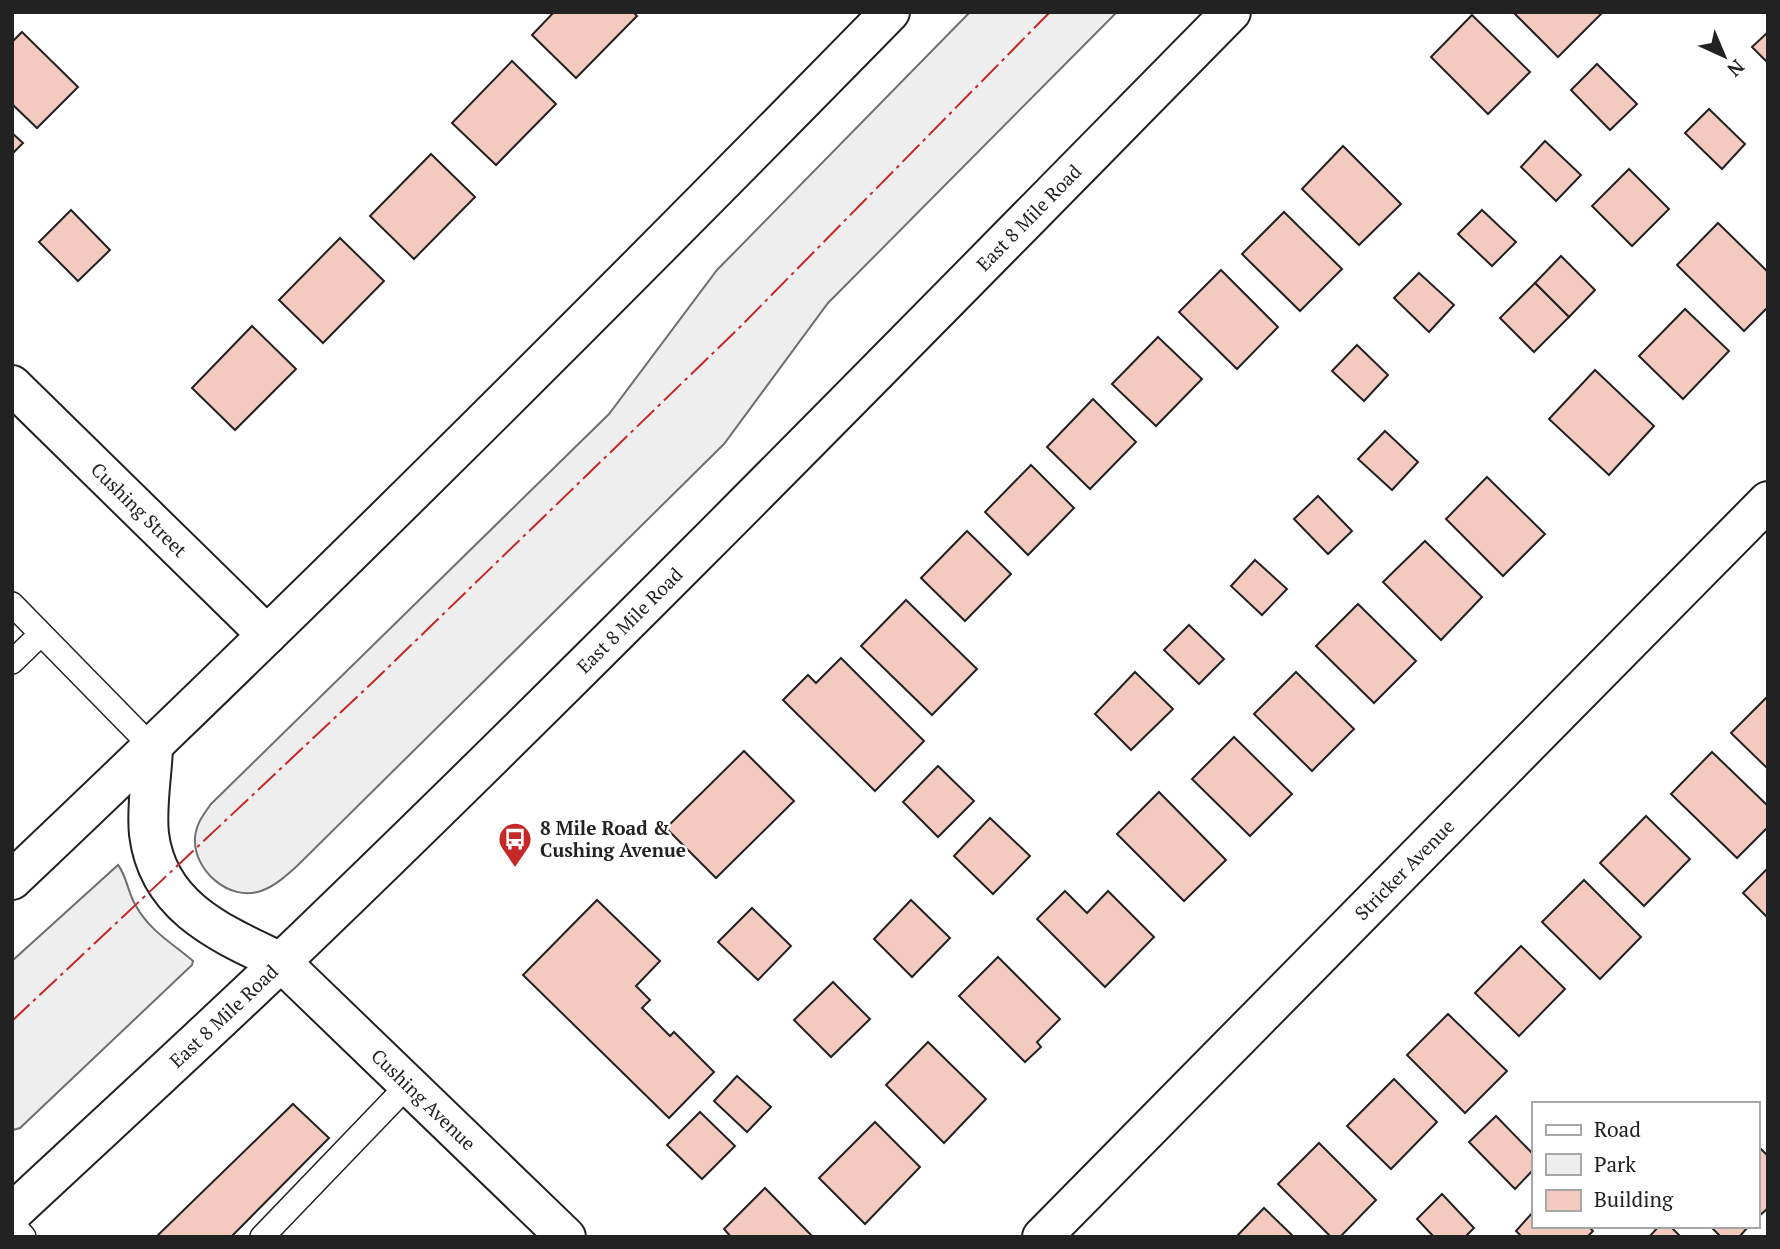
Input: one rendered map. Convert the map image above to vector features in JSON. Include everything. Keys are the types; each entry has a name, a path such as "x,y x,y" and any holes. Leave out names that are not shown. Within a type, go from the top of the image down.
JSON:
{"main road":[{"path":"12,880 153,748 679,227 890,12"},
{"name":"East 8 Mile Road","path":"12,1213 281,962 755,495 1216,19"},
{"name":"Cushing Street","path":"12,385 267,635"},
{"name":"Stricker Avenue","path":"1042,1237 1768,501"},
{"name":"Cushing Avenue","path":"153,748 149,833 155,862 169,889 204,923 281,962 566,1237"}],"lane":[{"path":"12,604 153,748"},
{"path":"12,662 41,634"},
{"path":"262,1237 409,1084"},
{"path":"12,1223 24,1237"}],"green space":[{"path":"970,12 1117,12 828,303 724,444 297,866 261,891 237,892 215,881 200,861 195,838 198,824 211,804 609,414 717,270"},
{"path":"118,865 142,915 155,930 193,961 192,965 20,1128 13,1130 12,961"}],"building":[{"path":"554,12 633,12 637,16 576,78 532,35"},
{"path":"1513,12 1603,12 1558,57"},
{"path":"1472,15 1530,72 1488,114 1431,57"},
{"path":"22,32 78,87 37,128 12,104 12,42"},
{"path":"1768,32 1768,63 1752,47"},
{"path":"512,61 556,104 496,165 452,123"},
{"path":"1597,64 1637,104 1610,130 1571,90"},
{"path":"1709,109 1745,144 1722,169 1685,133"},
{"path":"12,133 23,143 12,154"},
{"path":"1545,141 1581,175 1556,201 1521,167"},
{"path":"1343,146 1401,204 1359,245 1302,189"},
{"path":"431,154 475,197 414,259 370,216"},
{"path":"1629,169 1669,209 1632,246 1592,206"},
{"path":"71,210 110,250 78,281 39,242"},
{"path":"1482,210 1516,242 1492,266 1458,234"},
{"path":"1284,212 1342,269 1300,311 1242,254"},
{"path":"1718,223 1768,272 1768,307 1744,331 1677,265"},
{"path":"340,238 384,281 323,343 279,300"},
{"path":"1561,256 1595,290 1569,317 1535,283"},
{"path":"1221,270 1278,327 1237,369 1179,312"},
{"path":"1419,273 1454,305 1429,332 1394,298"},
{"path":"1535,283 1569,317 1534,352 1500,318"},
{"path":"1685,309 1729,351 1683,399 1639,356"},
{"path":"252,326 296,369 235,430 192,388"},
{"path":"1158,337 1202,379 1156,426 1112,384"},
{"path":"1357,345 1388,375 1364,401 1332,371"},
{"path":"1595,370 1654,426 1609,475 1549,419"},
{"path":"1093,399 1136,442 1090,489 1047,447"},
{"path":"1385,431 1418,462 1392,490 1358,459"},
{"path":"1031,465 1074,508 1028,555 985,512"},
{"path":"1487,477 1545,534 1503,576 1446,519"},
{"path":"1318,496 1352,531 1328,554 1294,519"},
{"path":"967,531 1011,574 965,621 921,578"},
{"path":"1425,541 1482,597 1441,640 1383,582"},
{"path":"1255,560 1287,589 1262,615 1231,586"},
{"path":"906,600 977,669 932,715 861,646"},
{"path":"1358,604 1416,661 1374,703 1316,646"},
{"path":"1189,625 1224,659 1199,684 1164,650"},
{"path":"841,658 924,741 875,791 783,700 808,675 816,683"},
{"path":"1135,672 1173,709 1131,750 1095,714"},
{"path":"1296,672 1354,729 1312,771 1254,714"},
{"path":"1768,696 1768,769 1731,733"},
{"path":"1234,737 1292,794 1250,836 1192,779"},
{"path":"744,751 794,801 716,878 666,828"},
{"path":"1712,752 1768,806 1768,827 1737,858 1671,794"},
{"path":"938,766 974,801 938,837 903,802"},
{"path":"1159,792 1226,860 1184,901 1117,834"},
{"path":"1646,816 1690,859 1644,906 1600,863"},
{"path":"990,818 1030,856 993,894 954,856"},
{"path":"1768,871 1768,918 1743,893"},
{"path":"1584,880 1641,937 1600,979 1542,922"},
{"path":"1065,891 1087,913 1108,891 1154,937 1105,987 1037,919"},
{"path":"597,900 660,961 636,986 650,1000 642,1008 670,1036 674,1032 714,1072 669,1118 523,975"},
{"path":"911,900 950,938 912,977 874,939"},
{"path":"752,908 791,946 758,980 718,942"},
{"path":"1521,946 1565,989 1519,1036 1475,993"},
{"path":"998,957 1060,1019 1037,1042 1041,1047 1025,1062 959,996"},
{"path":"833,982 870,1019 831,1057 794,1020"},
{"path":"1448,1014 1507,1071 1465,1113 1407,1055"},
{"path":"928,1042 986,1099 944,1143 886,1085"},
{"path":"737,1076 771,1107 747,1132 714,1101"},
{"path":"1394,1079 1437,1122 1391,1169 1347,1126"},
{"path":"293,1104 329,1138 231,1237 156,1237"},
{"path":"700,1112 735,1146 702,1179 667,1145"},
{"path":"1496,1116 1532,1153 1532,1171 1515,1189 1469,1142"},
{"path":"875,1122 920,1167 865,1224 819,1178"},
{"path":"1319,1143 1376,1200 1340,1237 1331,1237 1278,1184"},
{"path":"1759,1147 1768,1156 1768,1208 1759,1216"},
{"path":"765,1188 813,1237 731,1237 724,1229"},
{"path":"1442,1194 1474,1228 1465,1237 1434,1237 1417,1219"},
{"path":"1264,1208 1294,1237 1236,1237"},
{"path":"1532,1213 1532,1228 1590,1228 1593,1231 1587,1237 1522,1237 1516,1231"},
{"path":"1657,1228 1672,1228 1681,1237 1649,1237"},
{"path":"1712,1228 1747,1228 1739,1237 1721,1237"}],"power":[{"path":"12,1021 374,681 741,326 1050,12"}],"place":[{"name":"8 Mile Road & Cushing Avenue","path":"515,869"}]}
